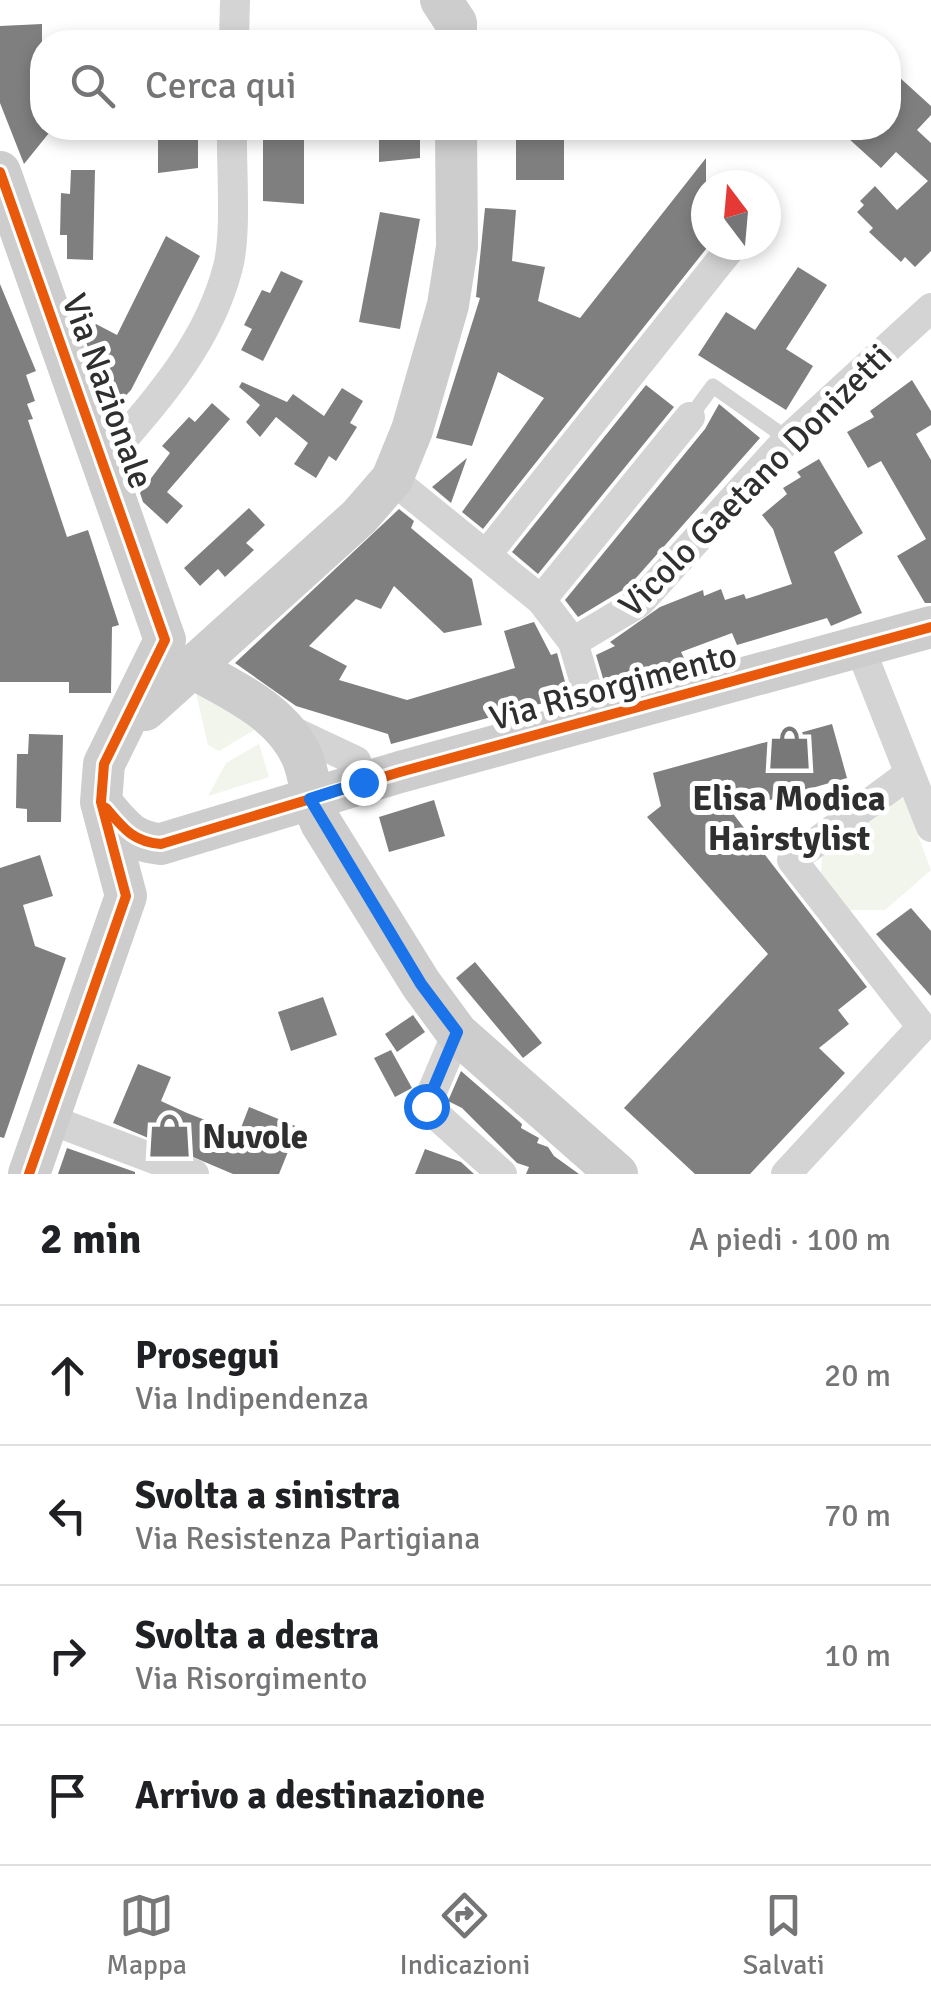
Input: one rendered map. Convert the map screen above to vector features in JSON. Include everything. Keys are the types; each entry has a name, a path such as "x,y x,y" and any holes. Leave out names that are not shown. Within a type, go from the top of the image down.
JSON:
{"street":[{"path":"234,30 235,0"},
{"path":"104,461 182,372 229,265 232,140"},
{"path":"29,1174 126,896 101,802 104,764 120,733 360,517 392,479 412,430 448,305 457,247 456,140"},
{"name":"Via Nazionale","path":"1,176 164,629 160,656 120,733"},
{"path":"486,555 721,260"},
{"name":"Vicolo Gaetano Donizetti","path":"574,642 640,602 788,439 931,308"},
{"path":"541,600 690,417"},
{"path":"392,479 541,600 574,642 596,720"},
{"name":"Via Risorgimento","path":"101,802 128,835 143,843 160,844 363,782 931,627"},
{"path":"860,648 931,827"},
{"path":"199,658 280,726 356,760 363,782"},
{"path":"280,726 302,757 310,799 412,970 457,1032 600,1168"},
{"path":"786,1174 922,1028 792,860 910,774"},
{"path":"457,1032 426,1106 502,1174"},
{"path":"46,1118 147,1166 194,1174"}],"lane":[{"path":"690,417 712,386 788,439"}],"shaded area":[{"path":"196,693 256,729 219,751 208,745"},
{"path":"259,744 269,777 208,796 226,763"},
{"path":"894,796 904,799 931,870 885,910 838,910 820,888 823,846"}],"building":[{"path":"42,24 42,30 30,30 30,140 43,140 24,164 0,103 0,26"},
{"path":"901,79 931,106 931,115 917,130 931,143 931,251 915,267 905,257 901,262 869,232 873,228 857,212 864,205 860,201 875,186 897,210 928,181 896,152 881,168 850,140 901,140"},
{"path":"158,140 198,140 198,168 158,173"},
{"path":"263,140 304,140 304,204 263,201"},
{"path":"379,140 420,140 420,158 379,162"},
{"path":"516,140 564,140 564,180 516,180"},
{"path":"71,170 95,170 93,260 67,259 67,235 60,235 61,193 70,194"},
{"path":"691,177 691,260 697,260 483,529 462,512 544,398 498,372 472,446 436,438 480,298 476,297 485,208 516,210 512,261 545,267 538,301 580,318"},
{"path":"380,212 420,219 400,329 359,322"},
{"path":"166,236 200,256 131,390 111,411 86,342 96,324 117,335"},
{"path":"798,267 827,285 786,349 813,366 786,410 698,355 726,312 755,330"},
{"path":"281,271 303,281 263,361 241,350 252,329 244,325 262,290 270,293"},
{"path":"0,284 36,371 26,375 35,401 27,404 33,419 28,420 67,537 88,530 119,625 112,627 111,693 69,693 69,682 0,682"},
{"path":"912,380 931,411 931,425 916,434 931,460 931,603 925,603 897,556 926,539 881,461 868,468 847,432 874,417 870,411"},
{"path":"242,382 287,402 293,394 324,416 342,388 363,401 350,423 357,427 336,461 329,456 316,478 294,464 308,443 276,417 260,437 246,422 260,405 239,387"},
{"path":"646,385 674,407 538,574 512,552"},
{"path":"212,403 230,419 167,492 183,506 167,524 143,502 140,493 170,453 162,446 189,417 195,422"},
{"path":"719,404 760,438 628,587 578,617 565,600 705,429"},
{"path":"467,458 451,503 432,487"},
{"path":"819,459 863,533 834,552 862,613 831,626 827,618 737,645 732,633 681,652 684,658 670,666 605,685 596,655 615,646 610,642 660,607 703,590 704,596 721,589 725,600 744,594 746,599 792,584 773,529 762,515 787,494 783,488 801,477 797,472"},
{"path":"249,508 265,525 246,543 254,550 225,577 218,569 200,586 184,568"},
{"path":"399,509 414,521 411,528 472,579 482,625 444,633 394,586 381,609 356,599 309,646 347,666 339,680 407,700 515,668 504,631 534,622 551,655 557,653 569,696 391,744 388,734 296,706 235,663"},
{"path":"832,724 847,778 731,811 867,987 838,1010 849,1024 819,1048 845,1073 750,1174 695,1174 624,1108 768,954 647,817 661,806 653,773"},
{"path":"29,734 63,735 61,822 27,822 27,809 16,808 17,754 28,754"},
{"path":"434,800 445,836 389,852 379,817"},
{"path":"40,855 53,896 23,905 35,946 66,958 4,1138 0,1137 0,868"},
{"path":"911,908 931,931 931,996 876,934"},
{"path":"475,962 542,1043 523,1058 456,978"},
{"path":"323,997 337,1035 291,1051 278,1012"},
{"path":"413,1015 425,1032 397,1052 385,1034"},
{"path":"391,1050 412,1088 395,1097 374,1058"},
{"path":"138,1064 171,1077 161,1101 187,1113 239,1133 249,1107 298,1127 279,1174 233,1174 113,1123"},
{"path":"461,1071 522,1124 521,1128 539,1138 537,1143 548,1147 579,1174 526,1174 529,1167 517,1163 462,1108 448,1101"},
{"path":"67,1148 135,1172 135,1174 58,1174"},
{"path":"425,1149 461,1162 474,1174 415,1174"}],"cycle path":[{"path":"0,172 165,640 104,764 101,802 126,896 29,1174"},
{"path":"106,808 136,837 161,844 400,772 931,627"}],"place":[{"name":"Elisa Modica Hairstylist","path":"789,748"},
{"name":"Nuvole","path":"169,1136"}],"route":[{"path":"363,782 310,799 320,823 421,984 457,1032 426,1106"}]}
